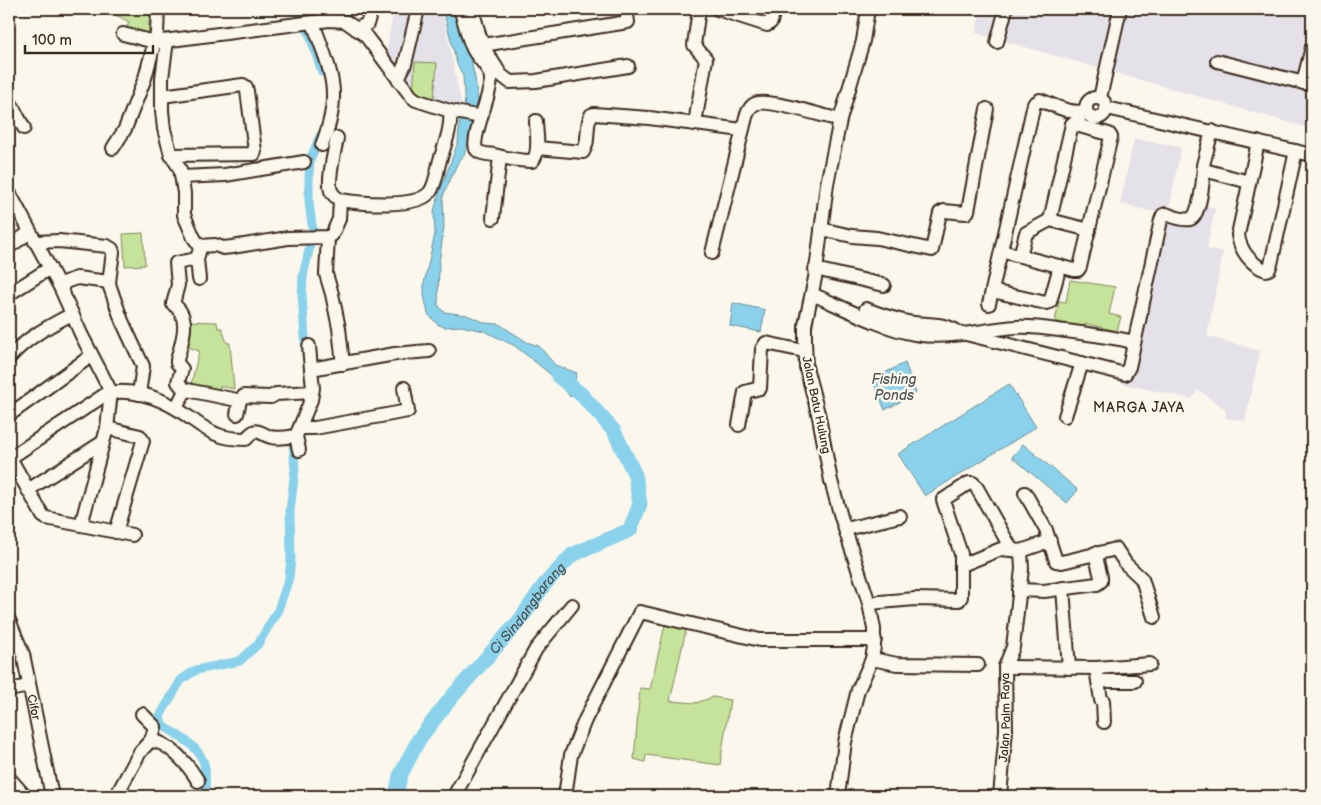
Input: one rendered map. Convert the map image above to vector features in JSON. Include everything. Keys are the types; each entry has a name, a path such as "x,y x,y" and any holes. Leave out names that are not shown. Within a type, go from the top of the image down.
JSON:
{"street":[{"path":"158,9 164,129 171,156 180,169 182,177 184,215 194,238 200,246 197,259 199,280"},
{"path":"356,29 367,24 372,9"},
{"path":"398,79 409,49 418,9"},
{"path":"460,9 473,48 489,70 491,84 478,116 477,149 480,152 500,157 532,161 535,158 537,148 536,121"},
{"path":"472,9 483,45 501,75 505,80 513,83 628,66"},
{"path":"483,45 628,22 626,9"},
{"path":"695,123 706,59 694,45 699,9"},
{"path":"717,9 767,24 771,22 774,9"},
{"name":"Jalan Batu Hulung","path":"838,796 842,762 858,690 872,659 875,640 869,603 831,481 804,351 805,325 812,291 827,184 840,120 863,41 868,9"},
{"path":"997,42 1006,9"},
{"path":"989,304 1034,104 1040,100 1077,112 1088,113 1096,118 1105,114 1103,103 1120,9"},
{"path":"123,34 161,41 231,31 345,21 374,45 398,79 416,100 455,112 478,116"},
{"path":"313,23 330,68 334,94 332,117 322,145"},
{"path":"113,148 123,133 161,41"},
{"path":"1217,61 1307,84 1312,47"},
{"path":"162,96 243,85 247,91 254,154 171,156"},
{"path":"1088,113 1089,101 1093,98 1103,103 1312,155"},
{"path":"9,100 24,128"},
{"path":"712,253 742,130 748,111 753,105 758,103 774,104 840,120"},
{"path":"821,229 852,236 878,238 932,250 940,212 966,213 968,211 986,109"},
{"path":"337,138 332,160 331,191 340,200 395,204 418,199 428,194 434,183 455,112"},
{"path":"1050,220 1072,124 1088,113"},
{"path":"537,148 582,152 586,146 588,120 594,114 695,123 742,130"},
{"path":"1001,251 1078,270 1080,267 1111,135 1072,124"},
{"path":"812,291 893,318 920,324 948,327 962,334 1125,374 1129,367 1163,215 1191,219 1195,216 1212,131"},
{"path":"1258,142 1238,238 1254,264 1263,269 1268,270 1271,264 1296,151"},
{"path":"493,218 500,157"},
{"path":"182,177 225,174 304,162"},
{"path":"1204,170 1249,182"},
{"path":"10,198 61,289 111,392 107,428 81,525"},
{"path":"200,246 215,245 223,248 332,235 339,219 340,200"},
{"path":"1020,256 1026,233 1050,220 1089,230"},
{"path":"317,236 339,328 343,364"},
{"path":"9,247 33,237 108,246 112,249 109,282 117,308 143,366 139,394"},
{"path":"184,391 178,382 182,369 177,360 185,330 180,308 174,304 178,285 176,263 197,259"},
{"path":"992,291 1046,303 1050,302 1060,266"},
{"path":"9,294 50,268"},
{"path":"815,269 884,285"},
{"path":"61,289 66,282 77,278 109,282"},
{"path":"10,355 43,330 72,314"},
{"path":"962,334 1029,327 1090,334 1134,342"},
{"path":"739,425 745,392 760,388 762,349 764,345 766,343 804,351"},
{"path":"299,450 298,432 309,392 311,369 309,346"},
{"path":"311,369 395,354 428,351"},
{"path":"9,415 92,356"},
{"path":"1065,416 1082,363"},
{"path":"132,535 50,520 43,516 9,457 111,392 150,396 176,408 201,426 217,434 246,439 257,430 276,438 315,428 406,412 408,409 404,388"},
{"path":"184,391 190,390 231,400 240,400"},
{"path":"176,408 184,391"},
{"path":"238,414 240,400 244,396 271,397 276,394 309,392"},
{"path":"107,428 140,436 142,441 116,532"},
{"path":"28,490 103,442"},
{"path":"869,603 915,599 959,600 962,597 962,565 959,546 943,500 969,483 977,488 1016,550"},
{"path":"1025,493 1046,530 1056,561 1116,549 1126,564 1142,580 1154,616"},
{"path":"60,522 87,504"},
{"path":"846,529 900,516"},
{"path":"962,565 1001,549 1016,550 1050,541"},
{"name":"Jalan Palm Raya","path":"1000,796 1006,730 1005,668 1013,647 1022,559 1016,550"},
{"path":"1019,590 1037,592 1097,584 1101,581 1102,577 1096,553"},
{"path":"1063,588 1069,668"},
{"path":"454,796 536,649 572,604"},
{"path":"565,796 571,755 579,734 640,612 760,640 875,640"},
{"name":"Cifor","path":"9,620 23,654 52,796"},
{"path":"872,659 897,664 978,665"},
{"path":"1005,668 1096,668 1150,664"},
{"path":"1096,668 1100,700 1103,702 1104,722"},
{"path":"1098,681 1116,684 1135,681"},
{"path":"9,690 29,686"},
{"path":"142,714 155,727 151,741"},
{"path":"116,796 140,752 151,741 160,742 186,762 198,781"},
{"path":"9,778 25,796"}],"shaded area":[{"path":"394,9 442,9 463,112 412,95 385,59"},
{"path":"981,9 1312,9 1312,129 976,33"},
{"path":"1134,139 1181,147 1169,210 1190,214 1197,201 1215,209 1207,249 1223,252 1207,336 1260,351 1245,421 1226,418 1225,409 1198,390 1192,399 1123,384 1160,213 1120,204"}],"green space":[{"path":"105,9 155,9 156,19 149,21 148,37 125,32 129,22"},
{"path":"415,62 437,63 434,99 413,93"},
{"path":"143,233 145,265 125,266 123,234"},
{"path":"1070,280 1115,287 1109,314 1121,317 1117,331 1087,324 1078,327 1055,321 1059,301 1066,302"},
{"path":"186,321 217,322 218,328 222,328 227,343 230,343 234,389 220,386 218,392 191,385 199,351 178,343"},
{"path":"665,625 686,630 670,701 696,703 713,697 730,700 720,765 646,755 645,762 634,759 640,688 650,689"}],"water":[{"path":"443,9 459,9 475,78 479,109 465,111 463,76 457,64"},
{"path":"472,119 468,144 464,155 457,164 443,196 444,227 439,263 438,305 444,312 467,315 486,323 499,324 527,342 539,346 555,365 577,373 570,397 559,381 515,346 484,331 461,326 444,327 437,324 428,314 424,295 424,283 435,234 434,211 458,142 460,120"},
{"path":"733,303 765,310 761,332 730,326"},
{"name":"Fishing Ponds","path":"905,363 916,393 885,410 872,379"},
{"path":"1009,384 1036,427 925,496 898,454"},
{"path":"1023,444 1078,490 1067,503 1012,457"}],"waterway":[{"path":"294,9 301,20"},
{"path":"307,27 322,72"},
{"path":"306,352 302,295 303,276 313,233 309,202 310,160 320,136"},
{"name":"Ci Sindangbarang","path":"396,796 400,776 419,739 451,698 520,620 544,585 572,555 630,530 640,504 635,475 614,431 581,394 558,376"},
{"path":"205,796 205,768 203,761 195,748 162,725 160,716 181,680 196,670 240,661 258,644 278,610 289,578 291,558 290,511 295,470 293,442"}],"district":[{"name":"MARGA JAYA","path":"1139,407"}]}
